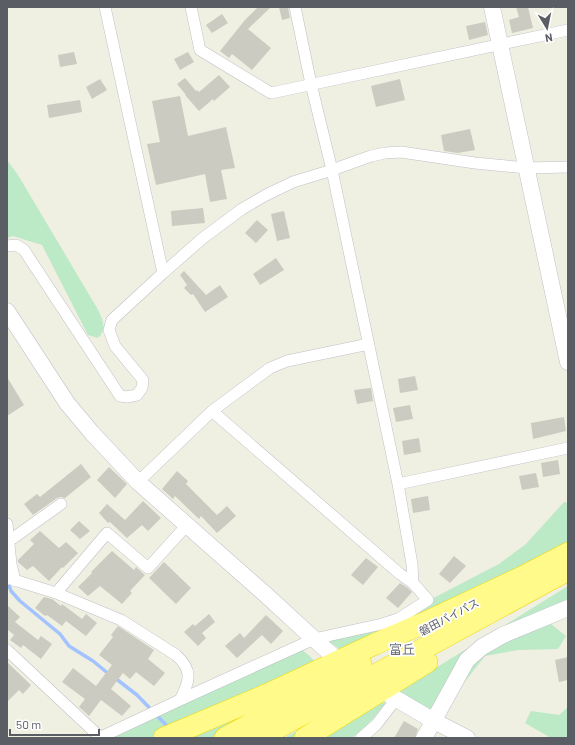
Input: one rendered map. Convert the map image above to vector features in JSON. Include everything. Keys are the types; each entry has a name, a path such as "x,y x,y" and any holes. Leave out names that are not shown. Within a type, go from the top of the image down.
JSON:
{"highway":[{"name":"磐田バイパス","path":"259,738 543,575 568,553"},
{"name":"磐田バイパス","path":"225,738 543,575 568,570"},
{"path":"164,738 268,694 424,622 543,575"},
{"path":"305,738 463,639 543,575"}],"street":[{"path":"105,7 163,273"},
{"path":"190,7 200,50 271,93 568,30"},
{"path":"295,7 311,84 332,170 398,484 412,564 413,583"},
{"path":"492,7 568,362"},
{"path":"7,246 16,245 24,250 120,396 127,397 137,395 142,388 143,380 115,346 109,330 112,320 203,238 242,209 266,195 293,182 371,156 386,153 401,152 475,163 527,168 568,167"},
{"path":"7,311 67,403 92,433 138,482 331,654"},
{"path":"138,482 212,411 270,368 287,361 369,344"},
{"path":"7,650 100,738 314,639 398,619 428,600 413,583 400,574 212,411"},
{"path":"398,484 568,448"},
{"path":"9,541 61,504"},
{"path":"7,524 11,579 56,593 121,620 176,655 182,660 188,677 187,686 180,700"},
{"path":"56,593 107,533 148,568 187,526"},
{"path":"424,738 467,660 482,647 503,635 568,608"},
{"path":"361,738 376,726 392,697 467,738"}],"green space":[{"path":"7,160 18,175 97,308 103,323 103,331 98,338 88,335 42,245 13,236 7,238"},
{"path":"564,502 568,503 568,546 341,650 328,641 422,604 499,564 526,544"},
{"path":"568,586 568,601 551,624 566,636 558,649 518,650 485,656 434,721 397,692"},
{"path":"298,646 335,679 219,738 108,738"},
{"path":"375,701 386,703 368,724 352,738 284,738 316,721"},
{"path":"568,707 568,738 551,738 525,723 531,711 559,715"}],"building":[{"path":"258,7 271,7 248,29 271,48 252,70 232,54 229,58 220,51 245,20"},
{"path":"279,7 288,7 290,18 282,20"},
{"path":"516,7 528,7 533,28 512,33 509,20 519,17"},
{"path":"222,14 228,23 212,33 206,25"},
{"path":"485,22 488,35 469,40 466,26"},
{"path":"74,52 77,64 60,67 58,55"},
{"path":"188,52 194,62 180,70 174,59"},
{"path":"219,75 230,87 214,101 213,99 199,111 177,84 185,78 196,91 197,90 199,92"},
{"path":"100,79 107,90 92,99 86,87"},
{"path":"400,79 405,100 376,107 371,86"},
{"path":"180,96 188,136 226,127 235,168 221,170 227,199 210,202 205,174 156,185 147,144 160,142 152,101"},
{"path":"80,100 82,112 49,118 47,105"},
{"path":"470,129 475,150 458,153 444,151 441,135"},
{"path":"203,208 205,223 172,226 171,211"},
{"path":"284,211 290,238 277,241 271,214"},
{"path":"257,220 268,230 256,243 245,233"},
{"path":"276,258 284,270 260,285 253,274"},
{"path":"184,271 206,295 220,285 228,297 205,312 193,294 191,295 184,288 187,285 180,275"},
{"path":"415,376 418,390 400,393 398,379"},
{"path":"7,377 24,405 7,416"},
{"path":"371,388 373,401 357,404 354,390"},
{"path":"410,405 413,419 396,422 393,408"},
{"path":"564,417 566,431 533,439 531,423"},
{"path":"419,438 421,452 404,455 402,441"},
{"path":"558,460 560,474 543,477 541,463"},
{"path":"81,464 91,477 65,498 57,498 33,515 24,504 37,494 40,497"},
{"path":"109,467 127,484 115,498 97,480"},
{"path":"177,471 188,481 186,484 217,515 227,506 236,516 217,533 201,516 199,519 175,496 173,499 162,489"},
{"path":"536,473 539,487 522,490 519,476"},
{"path":"428,496 430,510 413,513 411,499"},
{"path":"143,501 161,518 148,531 142,525 127,538 110,522 108,523 99,513 107,504 125,520"},
{"path":"79,521 90,531 80,539 70,530"},
{"path":"40,531 59,548 66,542 78,553 49,581 33,566 27,570 18,562 18,560 34,544 30,540"},
{"path":"112,551 134,570 136,567 145,575 130,591 132,593 122,604 100,586 88,596 78,587"},
{"path":"454,556 466,566 450,583 439,574"},
{"path":"366,558 378,567 363,585 351,575"},
{"path":"164,562 191,588 176,604 149,578"},
{"path":"400,583 412,592 398,608 386,598"},
{"path":"44,597 52,599 61,606 62,604 82,619 86,614 97,623 86,636 66,621 62,626 35,608"},
{"path":"7,605 20,617 15,622 38,640 41,636 52,644 41,659 23,645 21,648 10,640 14,635 8,630 7,631"},
{"path":"209,614 215,622 202,633 206,638 198,646 184,632 193,624 195,626"},
{"path":"266,615 283,631 271,644 262,635 237,658 225,646 240,633 244,638"},
{"path":"118,626 154,650 148,659 165,673 154,686 136,672 130,679 123,673 111,689 131,706 122,716 101,700 89,716 79,707 85,699 62,682 73,668 96,686 112,665 99,655 113,637 111,635"},
{"path":"568,657 568,680 559,682 555,660"},
{"path":"7,662 31,685 23,694 19,690 7,702"},
{"path":"404,721 418,729 415,738 394,738"}],"waterway":[{"path":"7,580 11,591 20,601 60,634 69,646 93,661 110,675"},
{"path":"115,678 137,695 169,728"}],"district":[{"name":"富丘","path":"402,649"}]}
